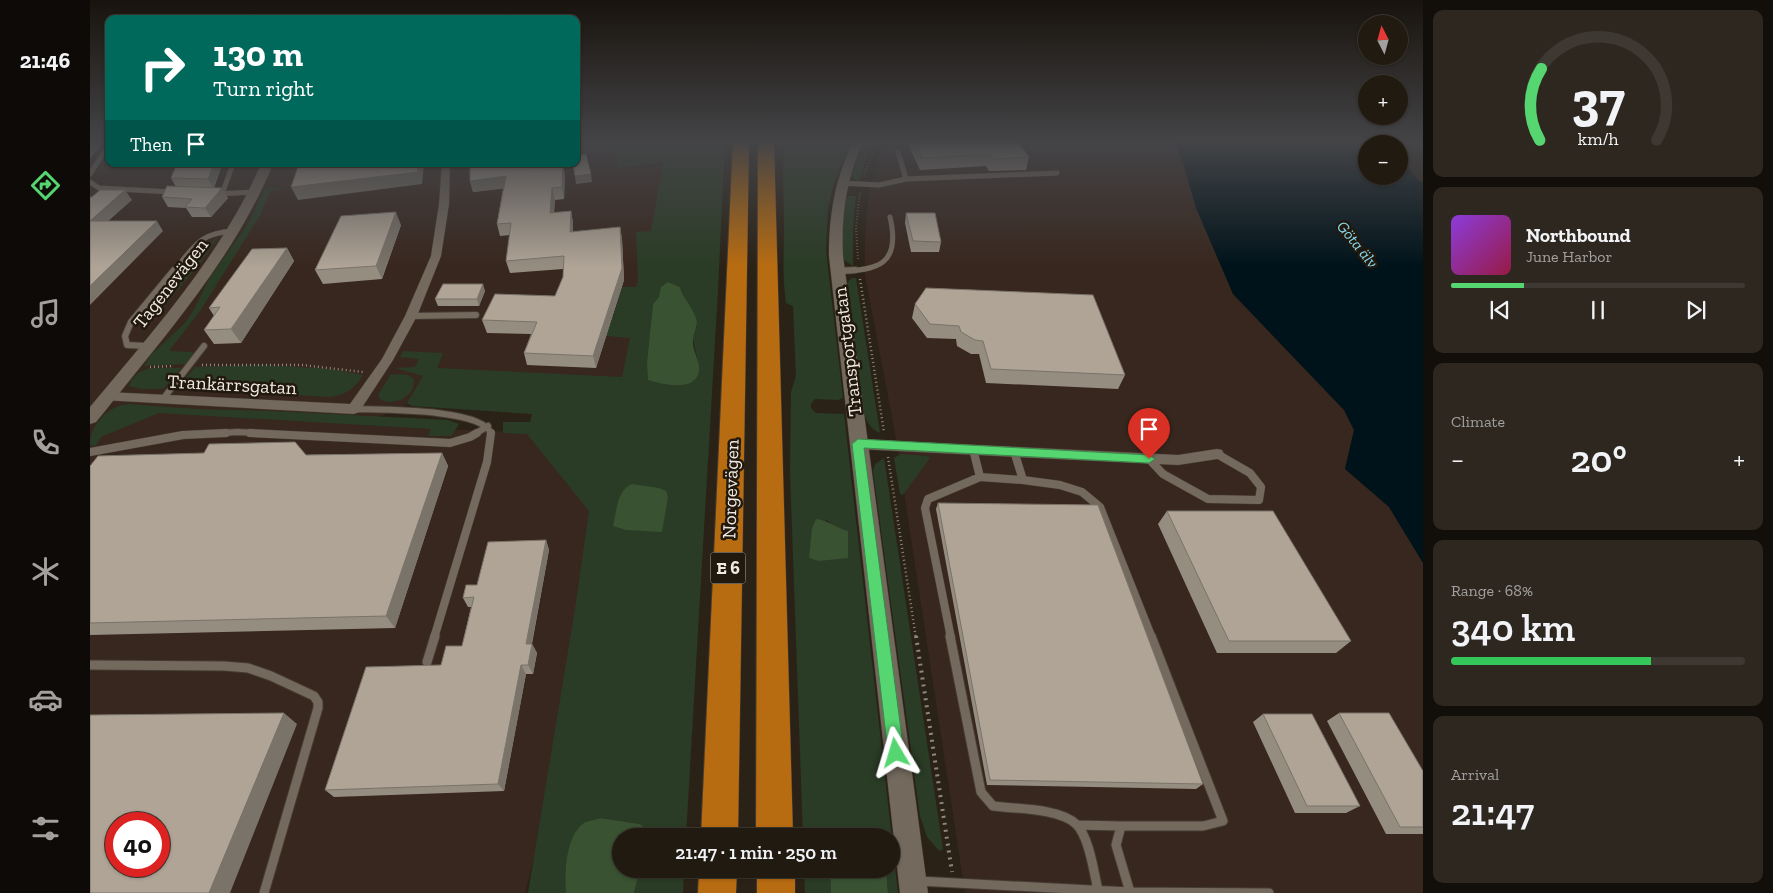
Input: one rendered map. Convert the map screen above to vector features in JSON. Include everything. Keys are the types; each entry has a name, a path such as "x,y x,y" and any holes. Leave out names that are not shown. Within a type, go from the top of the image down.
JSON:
{"highway":[{"name":"Norgevägen","path":"719,828 740,184"},
{"name":"Norgevägen","path":"766,184 775,828"},
{"path":"717,893 718,878"},
{"path":"776,878 776,893"}],"street":[{"name":"Tagenevägen","path":"90,418 211,266 236,230 260,184"},
{"path":"354,409 411,316 436,256 444,204 445,184"},
{"name":"Transportgatan","path":"842,184 836,221 837,271 913,887"},
{"name":"Trankärrsgatan","path":"107,397 354,409"},
{"path":"858,444 1178,460 1217,454"}],"lane":[{"path":"93,184 99,188"},
{"path":"222,194 226,184"},
{"path":"842,184 861,186 885,184"},
{"path":"92,191 99,188 174,192"},
{"path":"208,194 257,192"},
{"path":"837,271 873,269 886,259 893,246 890,217"},
{"path":"147,346 127,345 125,336 131,322 201,239 215,232 236,230"},
{"path":"411,316 476,315"},
{"path":"163,399 204,346"},
{"name":"Trankärrsgatan","path":"354,409 462,415 481,421 488,426"},
{"path":"90,452 182,435 238,432 450,442 470,438 488,426 492,435 487,462 427,662"},
{"path":"973,449 980,476"},
{"path":"1014,451 1023,480"},
{"path":"1149,459 1163,474 1208,499 1260,500 1261,487 1250,473 1217,454"},
{"path":"980,476 1060,485 1082,492 1100,507 1223,822 1203,826 1076,825 1057,815 993,806 982,792 925,508 928,499 942,491 972,483 980,476"},
{"path":"90,665 224,666 248,668 271,676 314,696 318,702 318,708 264,893"},
{"path":"1076,825 1087,847 1098,890"},
{"path":"1121,826 1116,845 1130,892"},
{"path":"913,887 954,883 1130,892 1269,893"}],"path":[{"path":"861,186 856,228 859,270 954,883"},
{"path":"130,368 302,365 377,374"}],"shaded area":[{"path":"90,184 661,184 625,379 435,375 406,405 361,425 532,433 597,507 590,633 525,893 90,893"},
{"path":"871,184 1191,184 1233,294 1344,410 1354,430 1345,469 1389,507 1423,563 1423,893 965,893 895,433 865,275 865,237"}],"green space":[{"path":"659,184 723,184 686,828 645,828 640,824 600,818 585,823 568,856 565,873 566,893 528,893 575,609 589,511 527,434 503,433 503,422 530,422 532,414 412,406 407,403 423,376 395,368 415,367 419,359 400,357 403,351 443,353 437,368 622,377 630,338 595,335 604,316 613,317 618,300 600,287 636,287 638,280 636,232 651,231","holes":["668,282 680,287 697,326 693,339 698,362 647,361 653,304"]},
{"path":"783,184 834,184 828,209 826,250 843,398 838,400 815,399 811,404 811,408 816,413 844,414 891,828 803,828 790,472 791,392 796,376 793,306 786,303","holes":["826,520 837,528 848,531 810,558 812,543"]},
{"path":"281,187 281,189 271,190 261,214 200,311 169,351 192,352 194,354 185,364 144,366 151,355 184,324 192,313 209,279 247,225 265,189"},
{"path":"849,196 856,196 853,229 853,266 844,260 842,245 846,199"},
{"path":"216,237 218,237 201,262 137,339"},
{"path":"852,278 856,278 880,433 868,423 863,407 846,284"},
{"path":"668,282 680,287 697,321 693,344 699,364 699,371 692,382 685,385 669,385 648,380 647,361 653,304 659,297 661,287"},
{"path":"261,365 330,369 363,375 348,391 328,397 178,388 195,367"},
{"path":"151,368 181,368 163,389 142,389 129,386 133,378 144,370"},
{"path":"391,374 408,375 414,379 408,395 398,401 387,402 381,400 378,395"},
{"path":"129,404 194,409 448,420 459,424 451,436 428,436 431,429 159,413 101,437 96,446 90,445 93,430 102,417 114,408"},
{"path":"901,454 927,456 930,458 903,495 900,494 894,458"},
{"path":"884,458 943,849 939,851 927,837 920,816 873,471 875,464"},
{"path":"632,484 659,488 666,491 668,497 662,532 626,530 613,526 620,496"},
{"path":"816,519 848,531 848,558 819,561 809,558 812,528"},
{"path":"600,818 640,824 645,828 612,828 612,878 638,878 634,893 566,893 565,876 570,845 573,836 584,823"},
{"path":"638,878 684,878 683,893 634,893"},
{"path":"804,878 830,878 831,893 805,893"},
{"path":"830,878 887,878 888,893 831,893"},
{"path":"887,878 896,878 898,893 888,893"}],"water":[{"name":"Göta älv","path":"1189,184 1423,184 1423,563 1389,507 1345,469 1354,430 1344,410 1233,294 1196,208"}],"building":[{"path":"292,184 319,184 291,187"},
{"path":"505,184 562,184 562,187 552,188 550,213 571,211 570,232 620,227 622,268 593,356 524,353 537,322 482,320 495,294 555,296 563,277 564,256 506,261 511,223 497,224"},
{"path":"167,186 222,188 205,208 185,207 192,199 162,197"},
{"path":"100,190 125,190 90,221 90,197"},
{"path":"396,212 376,266 315,270 341,216"},
{"path":"906,213 935,213 941,242 913,241"},
{"path":"90,221 157,221 90,286"},
{"path":"287,248 231,329 204,330 220,307 209,308 252,249"},
{"path":"443,284 483,284 477,299 435,299"},
{"path":"926,288 1093,295 1125,375 991,369 983,341 975,340 961,332 959,326 930,324 915,304"},
{"path":"295,442 306,455 442,453 386,616 90,623 90,466 98,456 204,453 209,444"},
{"path":"938,503 1098,505 1203,784 990,780"},
{"path":"1167,511 1273,511 1351,641 1229,641"},
{"path":"546,540 526,644 532,644 528,665 521,665 498,784 325,790 366,667 441,665 446,646 462,646 474,597 463,598 466,585 477,585 488,542"},
{"path":"284,713 209,893 90,893 90,715"},
{"path":"1339,713 1389,713 1423,771 1423,827 1400,827"},
{"path":"1263,714 1312,714 1360,806 1307,806"}],"route":[{"path":"896,753 858,444 899,444 1149,459"}]}
